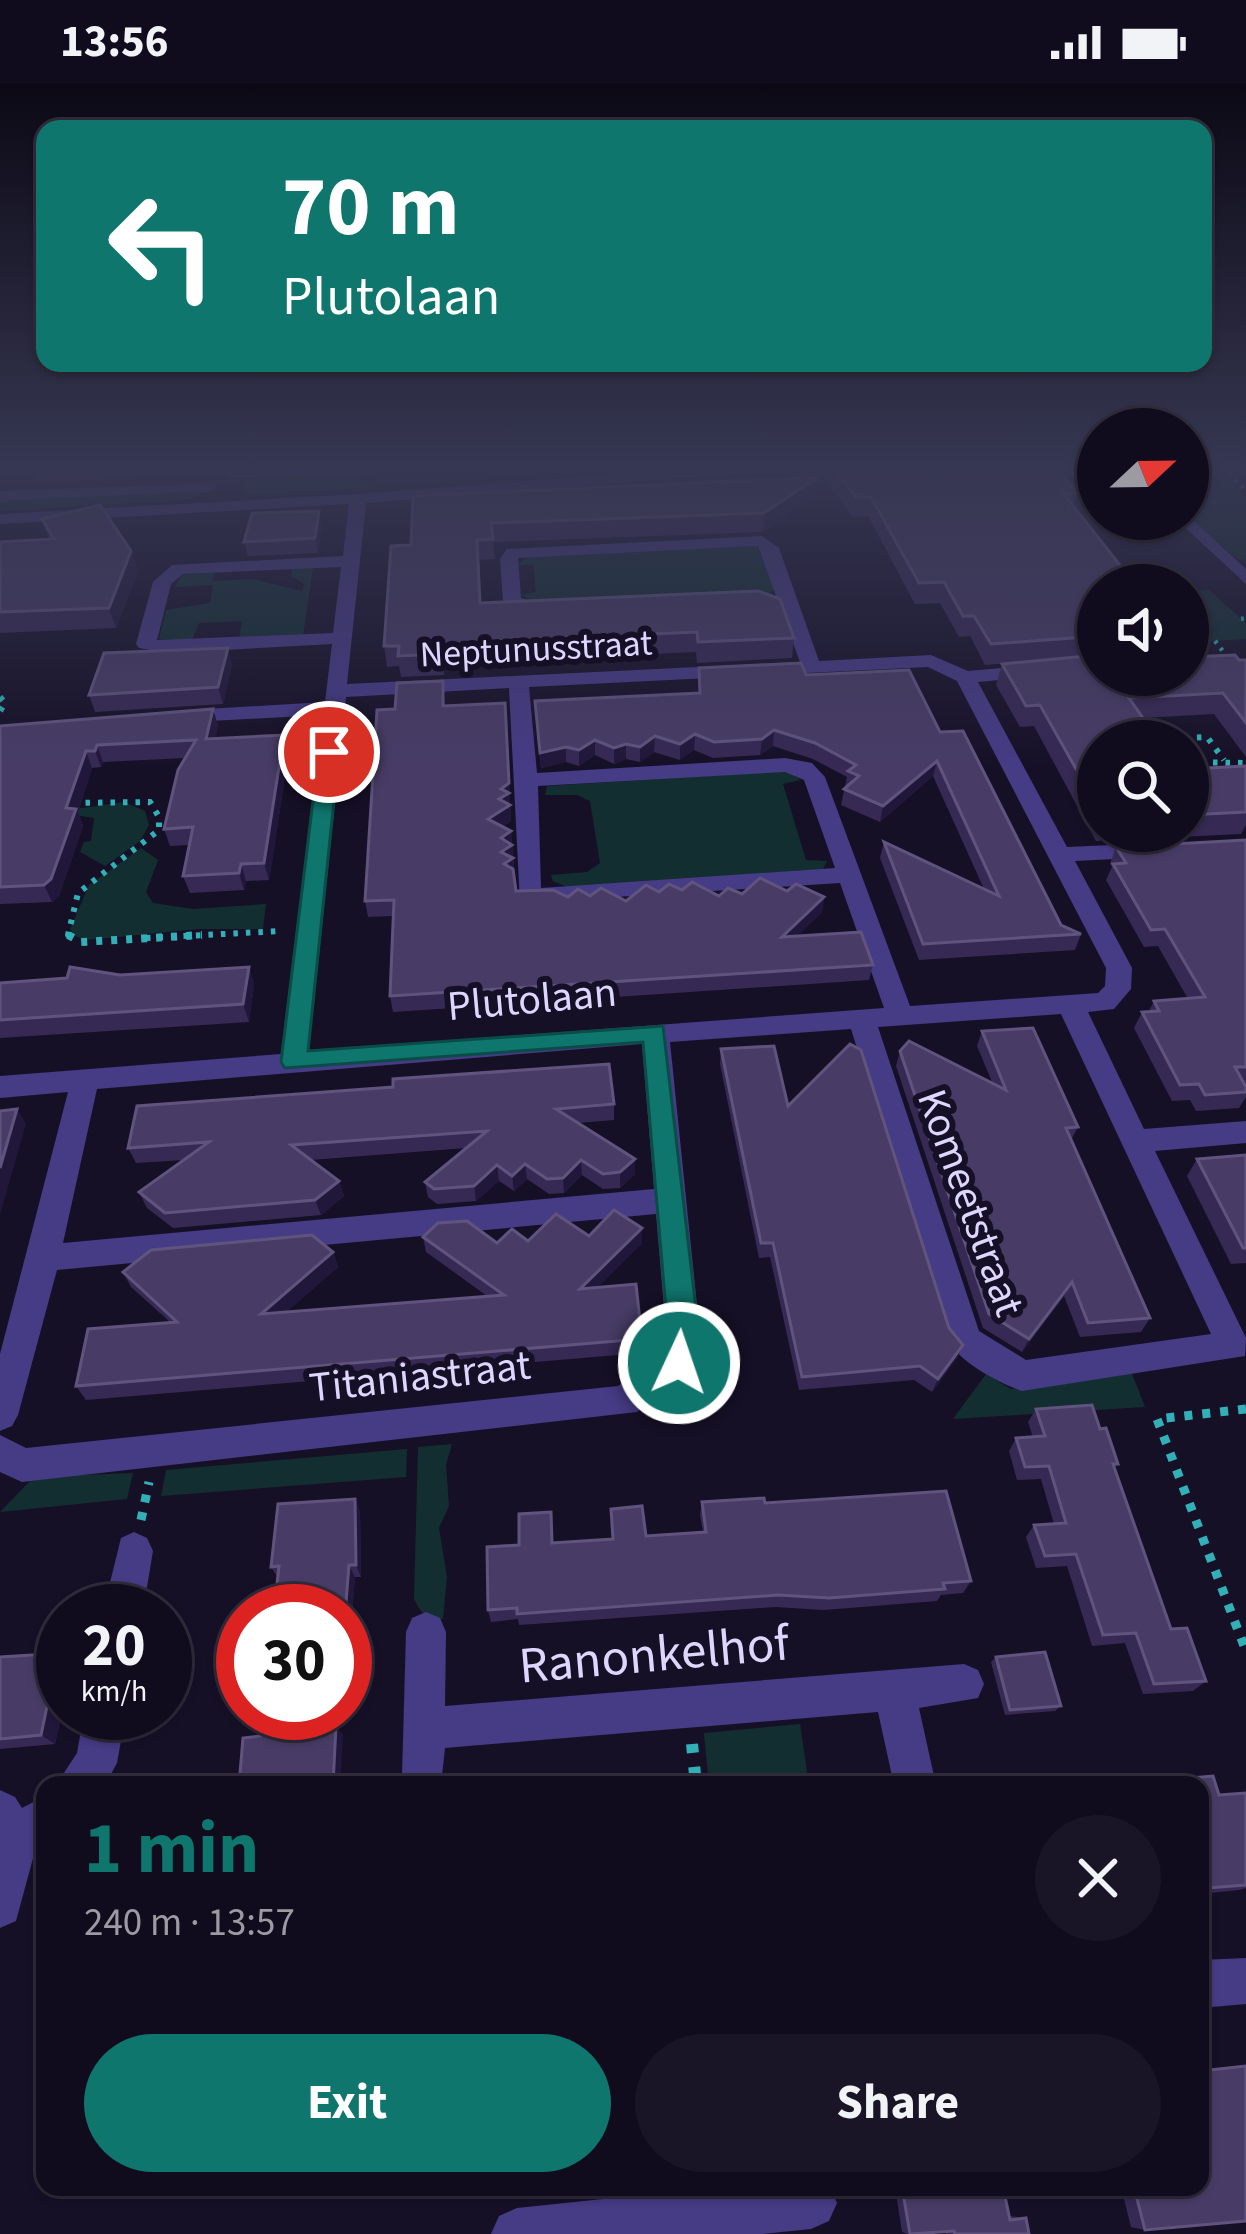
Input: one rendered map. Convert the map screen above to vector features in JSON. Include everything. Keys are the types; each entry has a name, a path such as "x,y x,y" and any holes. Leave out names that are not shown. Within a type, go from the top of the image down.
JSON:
{"street":[{"path":"214,567 178,569 162,582 146,644 168,647 341,638"},
{"path":"294,1062 350,567"},
{"name":"Neptunusstraat","path":"510,567 512,601 518,607 577,608"},
{"name":"Neptunusstraat","path":"777,567 811,666"},
{"path":"765,601 788,600"},
{"name":"Neptunusstraat","path":"143,719 519,684 811,666 931,661 965,676 1077,667"},
{"path":"965,676 1119,968 1118,988 1105,1002 1070,1004"},
{"path":"519,684 529,897 848,875"},
{"path":"527,780 784,764 804,768 814,778 900,1016"},
{"path":"1058,855 1117,852"},
{"name":"Plutolaan","path":"0,1088 1070,1004"},
{"name":"Komeetstraat","path":"862,1020 965,1340 1022,1376 1233,1346 1070,1004"},
{"name":"Titaniastraat","path":"0,1452 22,1466 625,1401 679,1363 684,1344 655,1033"},
{"path":"0,1415 44,1258 85,1080"},
{"path":"1133,1142 1246,1132"},
{"path":"44,1258 673,1200"},
{"path":"128,1584 134,1551"},
{"path":"423,1776 426,1632"},
{"name":"Ranonkelhof","path":"423,1729 964,1684"},
{"path":"895,1690 913,1776"},
{"path":"84,1776 95,1763 99,1740"},
{"path":"0,1905 20,1823"},
{"path":"1209,1983 1246,1981"},
{"path":"517,2234 812,2208"}],"path":[{"path":"1215,641 1229,659"},
{"path":"0,697 5,703 0,711"},
{"path":"1209,740 1224,760"},
{"path":"1209,761 1246,763"},
{"path":"56,802 91,807 130,799 150,802 159,817 158,830 78,893 68,935 81,942 215,930 234,935 309,929"},
{"path":"1246,1409 1157,1419 1246,1651"},
{"path":"134,1551 156,1451"}],"green space":[{"path":"533,567 767,567 777,589 767,594 535,601 520,595 536,592"},
{"path":"292,568 313,568 303,636 239,639 242,621 199,623 192,641 159,639 166,610 210,603 213,585 175,587 182,575 214,572 213,581 252,579 302,591 305,584 291,576"},
{"path":"1209,590 1246,623 1246,639 1209,642"},
{"path":"786,771 801,780 783,784 806,860 827,861 823,869 567,887 553,881 551,875 587,872 600,863 590,801 577,795 545,795 547,786"},
{"path":"124,802 145,811 149,825 140,841 105,866 80,852 84,842 91,841 94,818 54,812"},
{"path":"141,848 158,860 146,892 153,903 193,909 266,904 263,929 198,929 86,940 75,936 70,929 89,885"},
{"path":"1131,1371 1145,1407 953,1419 986,1374 1011,1389"},
{"path":"452,1444 446,1465 449,1506 439,1528 447,1577 443,1619 437,1619 425,1614 414,1599 418,1447"},
{"path":"407,1449 406,1477 161,1496 166,1470"},
{"path":"133,1473 127,1499 0,1512 34,1477"},
{"path":"800,1724 808,1776 708,1776 704,1733"}],"building":[{"path":"0,567 125,567 109,608 0,612"},
{"path":"390,567 478,567 480,603 758,591 780,599 794,638 698,642 697,632 476,642 441,644 441,654 398,656 399,646 384,646"},
{"path":"910,567 1077,567 1077,638 991,644 974,616 963,616 944,582 919,583"},
{"path":"228,648 218,687 89,695 104,653"},
{"path":"1235,655 1246,660 1246,723 1223,693 1209,694 1209,656"},
{"path":"1077,657 1077,696 1167,696 1129,698 1144,720 1077,720 1077,771 1040,705 1026,706 1002,664"},
{"path":"801,663 806,675 909,670 940,732 963,731 1061,925 1081,934 923,944 884,842 999,896 937,761 883,806 844,789 859,776 848,771 856,765 815,743 774,730 762,739 714,742 695,734 680,744 655,736 640,747 614,748 595,740 579,750 566,747 540,753 535,701 700,693 699,668"},
{"path":"443,681 443,706 505,703 509,783 501,789 509,793 499,799 510,805 488,819 511,831 501,838 512,845 501,852 513,858 504,864 513,869 516,891 553,890 568,897 578,889 590,896 601,888 626,901 646,885 659,892 669,884 682,890 692,882 719,896 728,888 742,894 760,878 787,891 796,884 824,897 782,937 861,932 873,965 390,996 394,900 365,901 377,710 395,709 397,683"},
{"path":"213,709 206,739 284,735 264,863 241,864 239,873 183,876 193,827 164,829 178,770 196,740 97,745 95,751 86,751 66,808 76,809 51,879 44,885 0,887 0,726"},
{"path":"1246,766 1246,812 1209,814 1209,768"},
{"path":"1246,840 1246,1067 1235,1067 1246,1092 1205,1095 1199,1084 1180,1085 1142,1012 1159,1011 1154,1001 1205,997 1165,929 1151,930 1113,864 1126,863 1119,852 1209,852 1209,842"},
{"path":"70,967 120,975 249,967 243,1004 0,1020 0,983 67,978"},
{"path":"1033,1028 1078,1127 1066,1128 1150,1318 1088,1323 1072,1282 1029,1339 989,1314 900,1051 909,1041 1006,1090 982,1031"},
{"path":"850,1044 861,1050 949,1328 963,1345 938,1379 920,1366 802,1377 773,1243 761,1243 721,1049 774,1046 788,1106"},
{"path":"609,1064 614,1104 556,1109 635,1159 620,1172 603,1174 581,1160 563,1178 547,1179 525,1164 512,1176 497,1165 474,1186 434,1189 425,1182 487,1131 291,1145 339,1181 315,1200 165,1213 139,1192 209,1142 128,1148 137,1106 393,1087 393,1079"},
{"path":"17,1109 0,1168 0,1111"},
{"path":"1246,1155 1246,1248 1243,1248 1197,1159"},
{"path":"614,1210 642,1228 580,1289 636,1284 642,1339 76,1386 88,1329 177,1322 123,1272 151,1250 312,1235 333,1252 261,1314 504,1295 423,1237 438,1223 467,1221 497,1243 512,1229 528,1241 556,1214 589,1236"},
{"path":"1092,1405 1100,1429 1106,1428 1118,1464 1113,1464 1171,1629 1187,1628 1206,1681 1154,1684 1136,1633 1103,1635 1076,1554 1045,1556 1034,1525 1066,1523 1049,1466 1025,1467 1016,1438 1045,1436 1036,1409"},
{"path":"946,1491 971,1581 943,1583 945,1589 829,1598 778,1595 517,1614 517,1608 488,1610 487,1547 519,1545 519,1514 551,1512 552,1543 613,1539 611,1509 642,1506 646,1536 706,1532 702,1502 764,1498 765,1503"},
{"path":"355,1499 356,1565 349,1565 347,1584 277,1584 279,1566 271,1567 278,1504"},
{"path":"1045,1652 1061,1706 1010,1710 996,1657"},
{"path":"36,1655 36,1735 0,1739 0,1657"},
{"path":"243,1740 335,1740 333,1776 240,1776"},
{"path":"1209,1776 1213,1776 1219,1795 1246,1793 1246,1885 1209,1888"},
{"path":"1246,2066 1246,2221 1145,2230 1136,2196 1209,2196 1209,2070"},
{"path":"904,2196 1005,2196 1010,2220 1026,2218 1029,2234 954,2231 910,2234"}],"route":[{"path":"329,752 294,1062 655,1033 684,1344 679,1363"}]}
